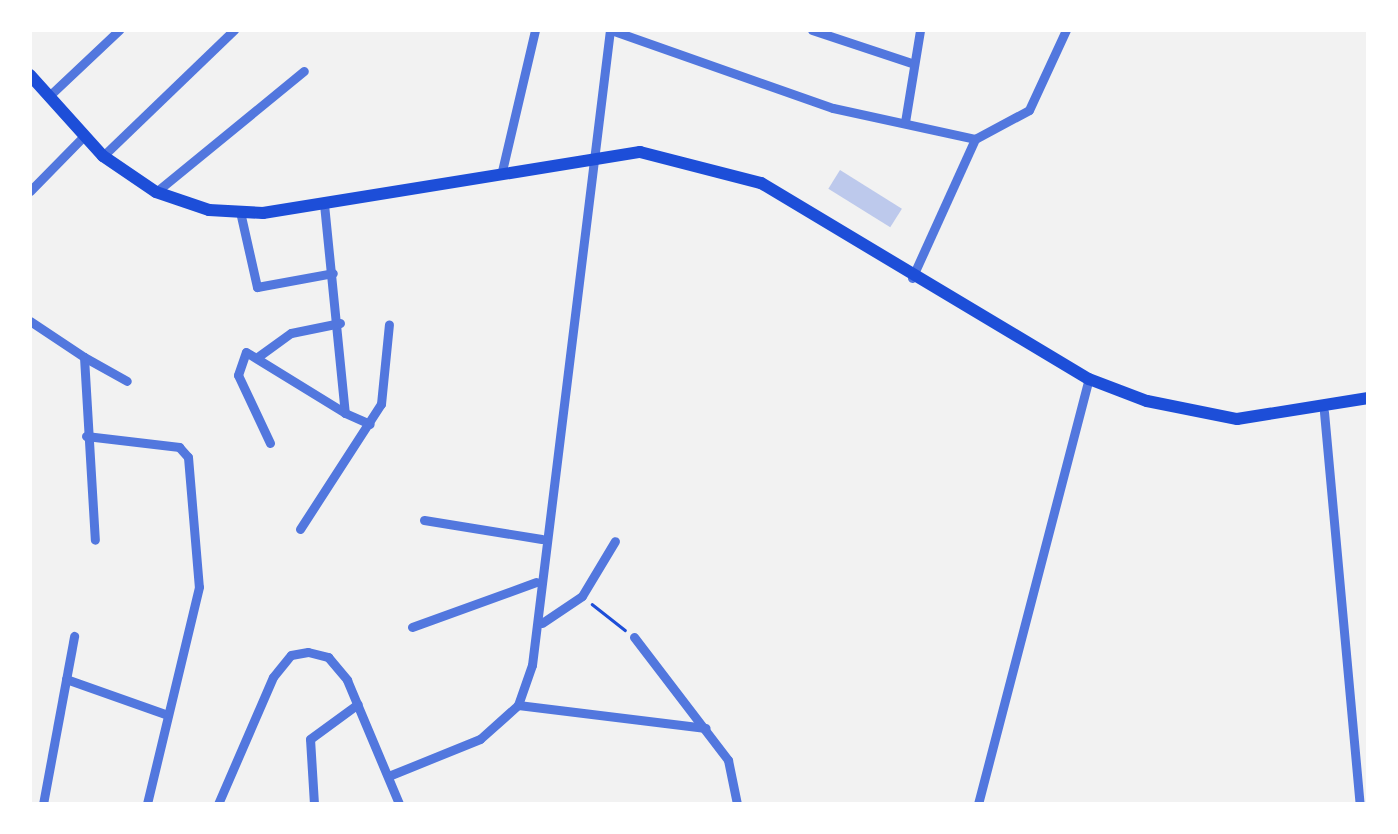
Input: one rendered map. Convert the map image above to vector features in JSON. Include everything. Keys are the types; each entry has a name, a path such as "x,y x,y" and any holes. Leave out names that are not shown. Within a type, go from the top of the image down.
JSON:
{"main road":[{"path":"36,88 102,156 156,192 242,216 590,154 640,152 761,183 912,278 1089,379 1237,419 1324,412 1368,398"}],"street":[{"path":"36,88 119,30"},
{"path":"102,156 234,30"},
{"path":"502,170 535,30"},
{"path":"390,775 448,758 518,705 542,623 536,582 541,538 590,154 610,30 833,108 975,140"},
{"path":"812,30 911,63"},
{"path":"905,122 911,63 920,30"},
{"path":"912,278 975,140 1028,110 1066,30"},
{"path":"156,192 304,71"},
{"path":"30,191 82,138"},
{"path":"324,204 340,324 346,413"},
{"path":"242,216 257,287 333,273"},
{"path":"30,321 127,381"},
{"path":"270,443 236,362 259,356 291,333 340,324"},
{"path":"300,529 370,424 389,324"},
{"path":"259,356 346,413 370,424"},
{"path":"84,357 86,436 96,540"},
{"path":"978,804 1089,379"},
{"path":"1324,412 1360,804"},
{"path":"86,436 180,447 188,457 199,587 161,728 147,804"},
{"path":"424,520 541,538"},
{"path":"542,623 582,596 615,541"},
{"path":"412,627 536,582"},
{"path":"43,804 74,636"},
{"path":"634,637 728,760 737,804"},
{"path":"218,804 291,655 328,657 358,704 399,804"},
{"path":"66,679 165,714"},
{"path":"314,804 310,740 358,704"},
{"path":"518,705 706,728"}],"path":[{"path":"582,596 634,637"}],"building":[{"path":"840,170 902,209 890,227 828,189"}]}
